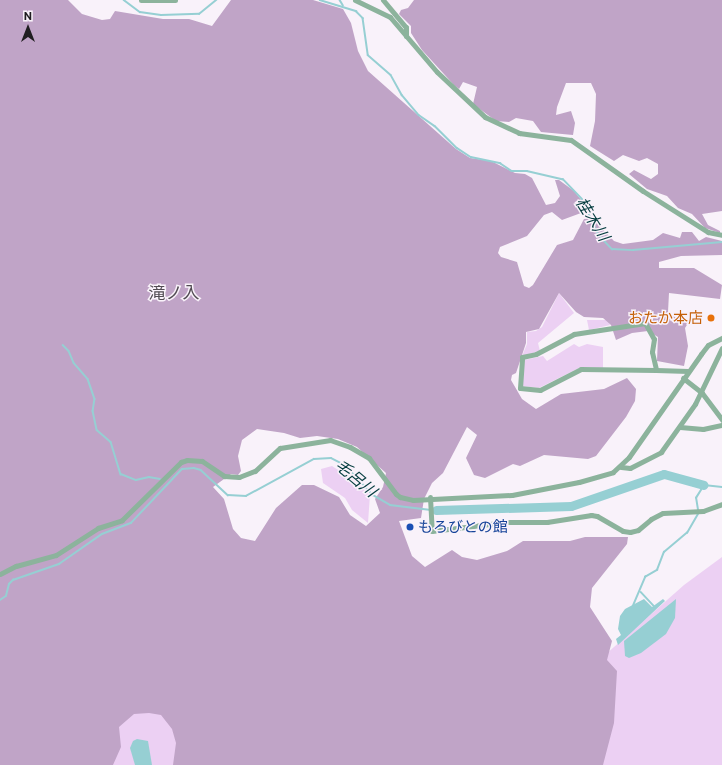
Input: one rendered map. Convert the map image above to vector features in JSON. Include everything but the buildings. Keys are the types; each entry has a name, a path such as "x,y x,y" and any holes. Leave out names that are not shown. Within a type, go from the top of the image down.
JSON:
{"street":[{"path":"141,0 175,0"},
{"path":"355,0 382,11 438,72 485,118 519,133 571,140 643,191 708,232 722,235"},
{"path":"383,0 406,27 406,36"},
{"path":"656,370 652,352 654,339 645,323 635,326 614,326 566,336 536,354 522,357 520,388 540,390 581,369 688,371"},
{"path":"621,467 708,345 722,338"},
{"path":"0,574 16,566 56,555 98,528 122,520 181,462 188,460 202,461 224,476 239,477 255,471 280,448 330,440 350,447 369,458 400,498 413,500 470,499 512,495 579,482 621,467 630,468 659,453 680,427 702,393 722,348"},
{"path":"683,378 702,393 722,420"},
{"path":"680,427 706,429 722,425"},
{"path":"430,499 432,531 506,522 547,522 591,515 597,516 623,532 630,532 638,530 651,519 663,513 703,511 722,504"}],"shaded area":[{"path":"0,0 68,0 82,14 102,20 110,19 115,11 163,19 189,19 212,26 231,0 313,0 343,9 351,23 358,51 368,71 456,149 470,158 491,161 515,173 525,174 532,178 546,205 555,203 560,196 555,180 559,180 574,191 582,201 584,209 581,213 562,220 552,212 544,215 527,236 500,247 498,253 501,257 517,262 524,286 529,288 533,285 557,245 573,240 584,219 592,218 614,241 623,244 653,240 663,233 680,238 682,232 692,232 699,241 706,237 722,241 722,255 681,256 659,262 659,268 694,268 722,285 720,299 669,293 668,312 676,318 690,320 685,328 688,346 684,366 657,361 658,337 648,331 632,333 616,340 611,325 603,318 584,317 576,312 559,293 539,329 526,332 526,343 516,373 512,375 511,380 522,399 536,409 561,394 604,389 627,378 636,389 635,401 626,417 596,456 588,459 544,455 520,466 513,464 485,478 474,475 466,458 477,435 467,427 443,473 432,483 424,499 421,518 399,521 412,556 425,567 452,550 462,557 477,560 507,551 523,541 570,541 585,537 628,537 627,544 592,588 590,607 612,641 607,660 617,671 614,723 603,765 173,765 176,743 172,729 161,715 149,713 134,714 119,727 121,747 113,765 0,765","holes":["257,429 284,433 300,438 317,436 338,439 357,447 386,473 383,487 375,499 380,513 366,526 350,515 339,497 314,485 302,485 276,508 255,541 241,538 233,529 224,499 213,487 231,474 238,475 241,471 238,456 242,440"]},
{"path":"414,0 722,0 722,211 702,214 708,225 720,231 720,233 705,228 692,214 678,208 667,196 647,189 629,174 634,170 651,179 658,174 658,164 647,158 639,161 623,155 614,161 590,146 595,121 596,94 591,83 566,83 557,107 556,115 571,111 575,123 573,135 541,132 533,121 516,118 509,122 496,121 473,104 477,87 463,82 459,89 454,85 422,50 411,33 411,26 399,14 401,10 408,8"},
{"path":"559,293 574,313 538,343 540,351 522,356 527,344 527,332 536,331 542,327"},
{"path":"587,320 608,320 610,325 589,330"},
{"path":"574,344 579,347 587,344 603,347 603,368 581,367 539,388 522,386 524,360 543,356 547,361"},
{"path":"332,466 352,479 370,495 368,523 352,510 345,498 323,483 321,469"},
{"path":"722,557 722,765 593,765 605,655 684,585"},
{"path":"136,708 162,708 205,765 93,765 99,730"}],"water":[{"path":"644,599 652,607 663,599 665,601 618,645 616,639 621,635 618,629 620,616 625,609"},
{"path":"676,599 675,618 666,634 641,653 629,658 625,656 624,641"},
{"path":"137,739 148,741 152,765 135,765 130,748 133,741"}],"waterway":[{"path":"124,0 140,12 161,15 199,14 216,0"},
{"name":"桂木川","path":"320,0 356,11 363,18 368,55 391,75 402,95 419,115 435,126 457,148 471,157 500,163 512,171 527,171 563,179 582,199 598,234 612,249 633,250 722,242"},
{"path":"340,0 343,5"},
{"path":"63,345 69,351 74,363 88,379 95,399 93,411 97,430 111,442 121,474 136,480 149,477 160,479"},
{"name":"毛呂川","path":"0,600 6,596 9,584 13,580 59,564 102,534 131,523 182,469 194,468 201,470 228,495 246,496 314,459 331,458 345,465 373,495 390,505 429,510"},
{"name":"毛呂川","path":"436,510 571,506 664,474 704,485"},
{"path":"698,510 696,498 704,485 722,487"},
{"path":"632,608 645,577 657,570 664,552 687,533 698,514"},
{"path":"641,592 654,606"}],"place":[{"name":"おたか本店","path":"711,318"},
{"name":"もろびとの館","path":"410,527"}],"district":[{"name":"滝ノ入","path":"174,293"}]}
